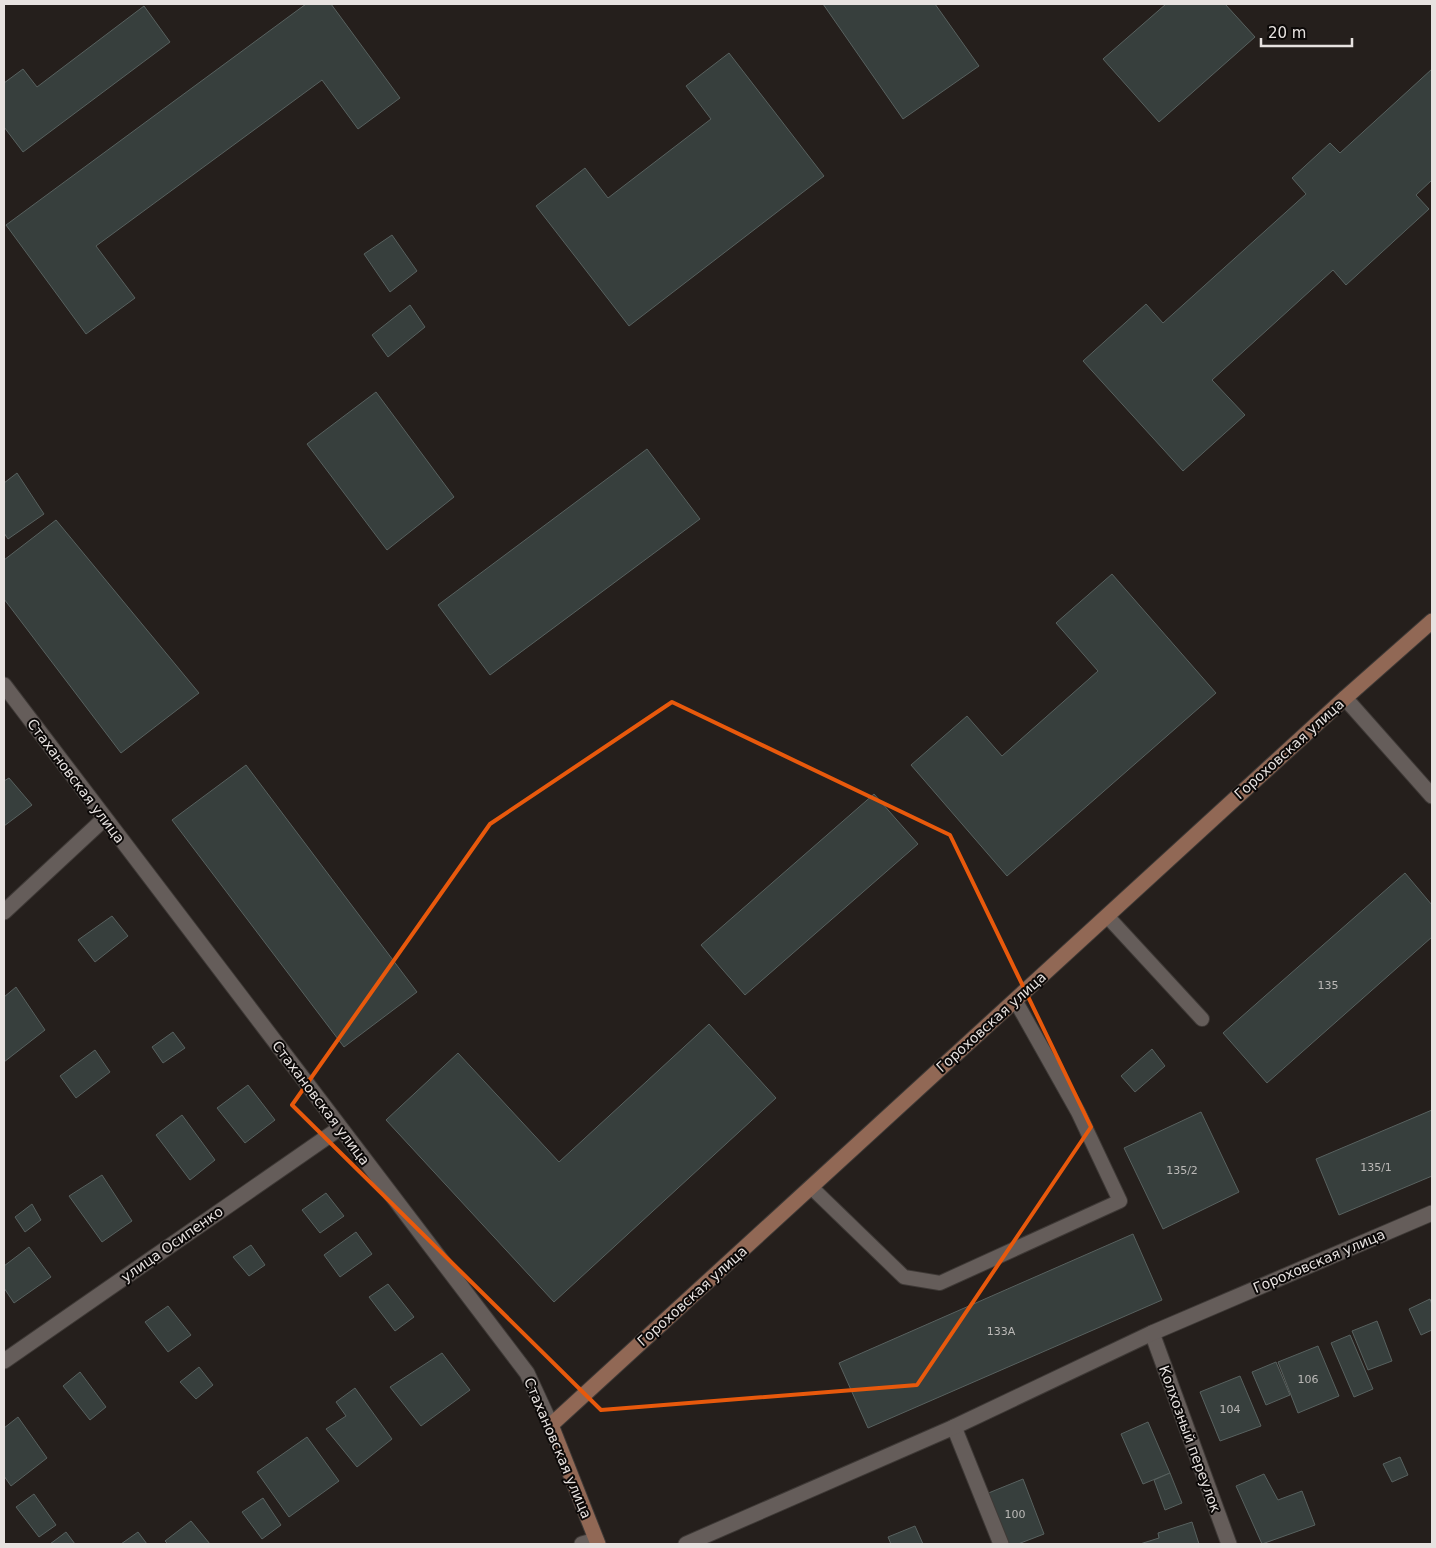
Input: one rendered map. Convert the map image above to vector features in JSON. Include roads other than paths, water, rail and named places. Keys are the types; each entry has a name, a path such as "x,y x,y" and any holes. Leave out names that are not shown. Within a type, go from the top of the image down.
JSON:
{"street":[{"name":"Гороховская улица","path":"551,1425 1344,698 1432,621"},
{"name":"Стахановская улица","path":"4,685 527,1373 551,1425 592,1543"},
{"path":"1344,698 1432,796"},
{"path":"4,912 104,819"},
{"name":"улица Осипенко","path":"4,1361 340,1128"},
{"name":"Гороховская улица","path":"686,1544 954,1427 1152,1333 1432,1212"},
{"name":"Колхозный переулок","path":"1152,1333 1229,1544"},
{"path":"954,1427 1002,1544"}],"lane":[{"path":"1107,916 1202,1019"},
{"path":"811,1187 904,1277 940,1283 1120,1201 1078,1112 1015,1000"}]}
